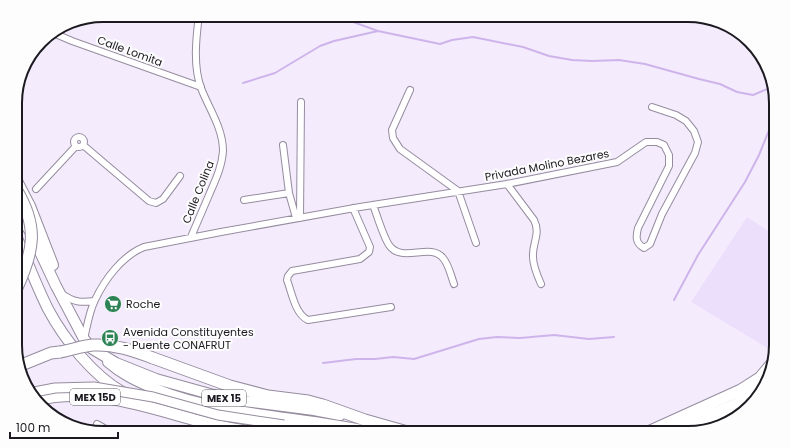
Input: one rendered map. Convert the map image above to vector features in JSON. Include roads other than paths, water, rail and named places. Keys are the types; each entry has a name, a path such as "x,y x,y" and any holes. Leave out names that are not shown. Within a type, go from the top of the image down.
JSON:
{"highway":[{"path":"22,202 31,223 32,238 31,251 22,277"},
{"path":"25,364 51,353 93,345 115,346 134,351 230,386 268,396 308,401 365,420"},
{"path":"661,426 760,382"},
{"name":"MEX 15D","path":"43,399 77,395 120,400 154,408"},
{"name":"MEX 15","path":"154,408 222,426"},
{"name":"MEX 15","path":"365,420 386,426"}],"main road":[{"path":"22,190 45,243 54,270 58,289"},
{"name":"MEX 15","path":"22,218 84,339 91,348 116,363 156,379 228,399 314,410 365,420"},
{"name":"MEX 15","path":"22,249 49,310 79,354 96,372 123,393 154,408"},
{"path":"91,348 119,372 138,382 171,395 215,406 348,426"},
{"path":"37,391 55,388 94,388 153,397 218,415 284,425 311,426"},
{"path":"685,426 735,404 752,394"},
{"path":"708,423 735,410"}],"street":[{"name":"Calle Colina","path":"190,237 221,166 223,152 222,139 216,120 201,87 196,56 198,22"},
{"name":"Calle Lomita","path":"60,35 72,41 201,87"},
{"path":"410,90 392,130 393,138 400,149 458,191 476,244"},
{"path":"298,218 301,102"},
{"name":"Privada Molino Bezares","path":"84,339 94,301 113,271 126,258 137,250 190,237 373,204 506,184 617,162 646,142 657,142 664,145 669,155 669,166 638,228 636,236 639,245 644,248 650,244 662,214 695,153 698,142 694,131 686,121 676,115 652,107"},
{"path":"76,146 74,139 79,136 84,139 83,145"},
{"path":"36,189 76,146 79,147 83,145"},
{"path":"83,145 149,201 156,203 163,199 180,176"},
{"path":"283,145 289,193 298,218"},
{"path":"506,184 538,226 532,256 541,284"},
{"path":"244,200 289,193"},
{"path":"373,204 389,245 402,253 437,253 443,258 454,284"},
{"path":"353,208 370,247 369,252 360,259 292,271 287,280 300,313 308,320 391,307"},
{"path":"58,289 70,299 80,302 94,301"}],"waterway":[{"path":"353,22 378,31 440,44 452,40 473,37 523,47 549,56 572,60 619,60 645,64 720,84 737,92 753,95 767,89"},
{"path":"243,83 275,73 320,46 334,41 378,31"},
{"path":"674,300 698,255 745,182 759,155 769,130"},
{"path":"323,363 393,357 414,359 479,339 497,337 520,338 554,335 589,339 614,337"}],"place":[{"name":"Roche","path":"113,304"},
{"name":"Avenida Constituyentes - Puente CONAFRUT","path":"110,338"}]}
